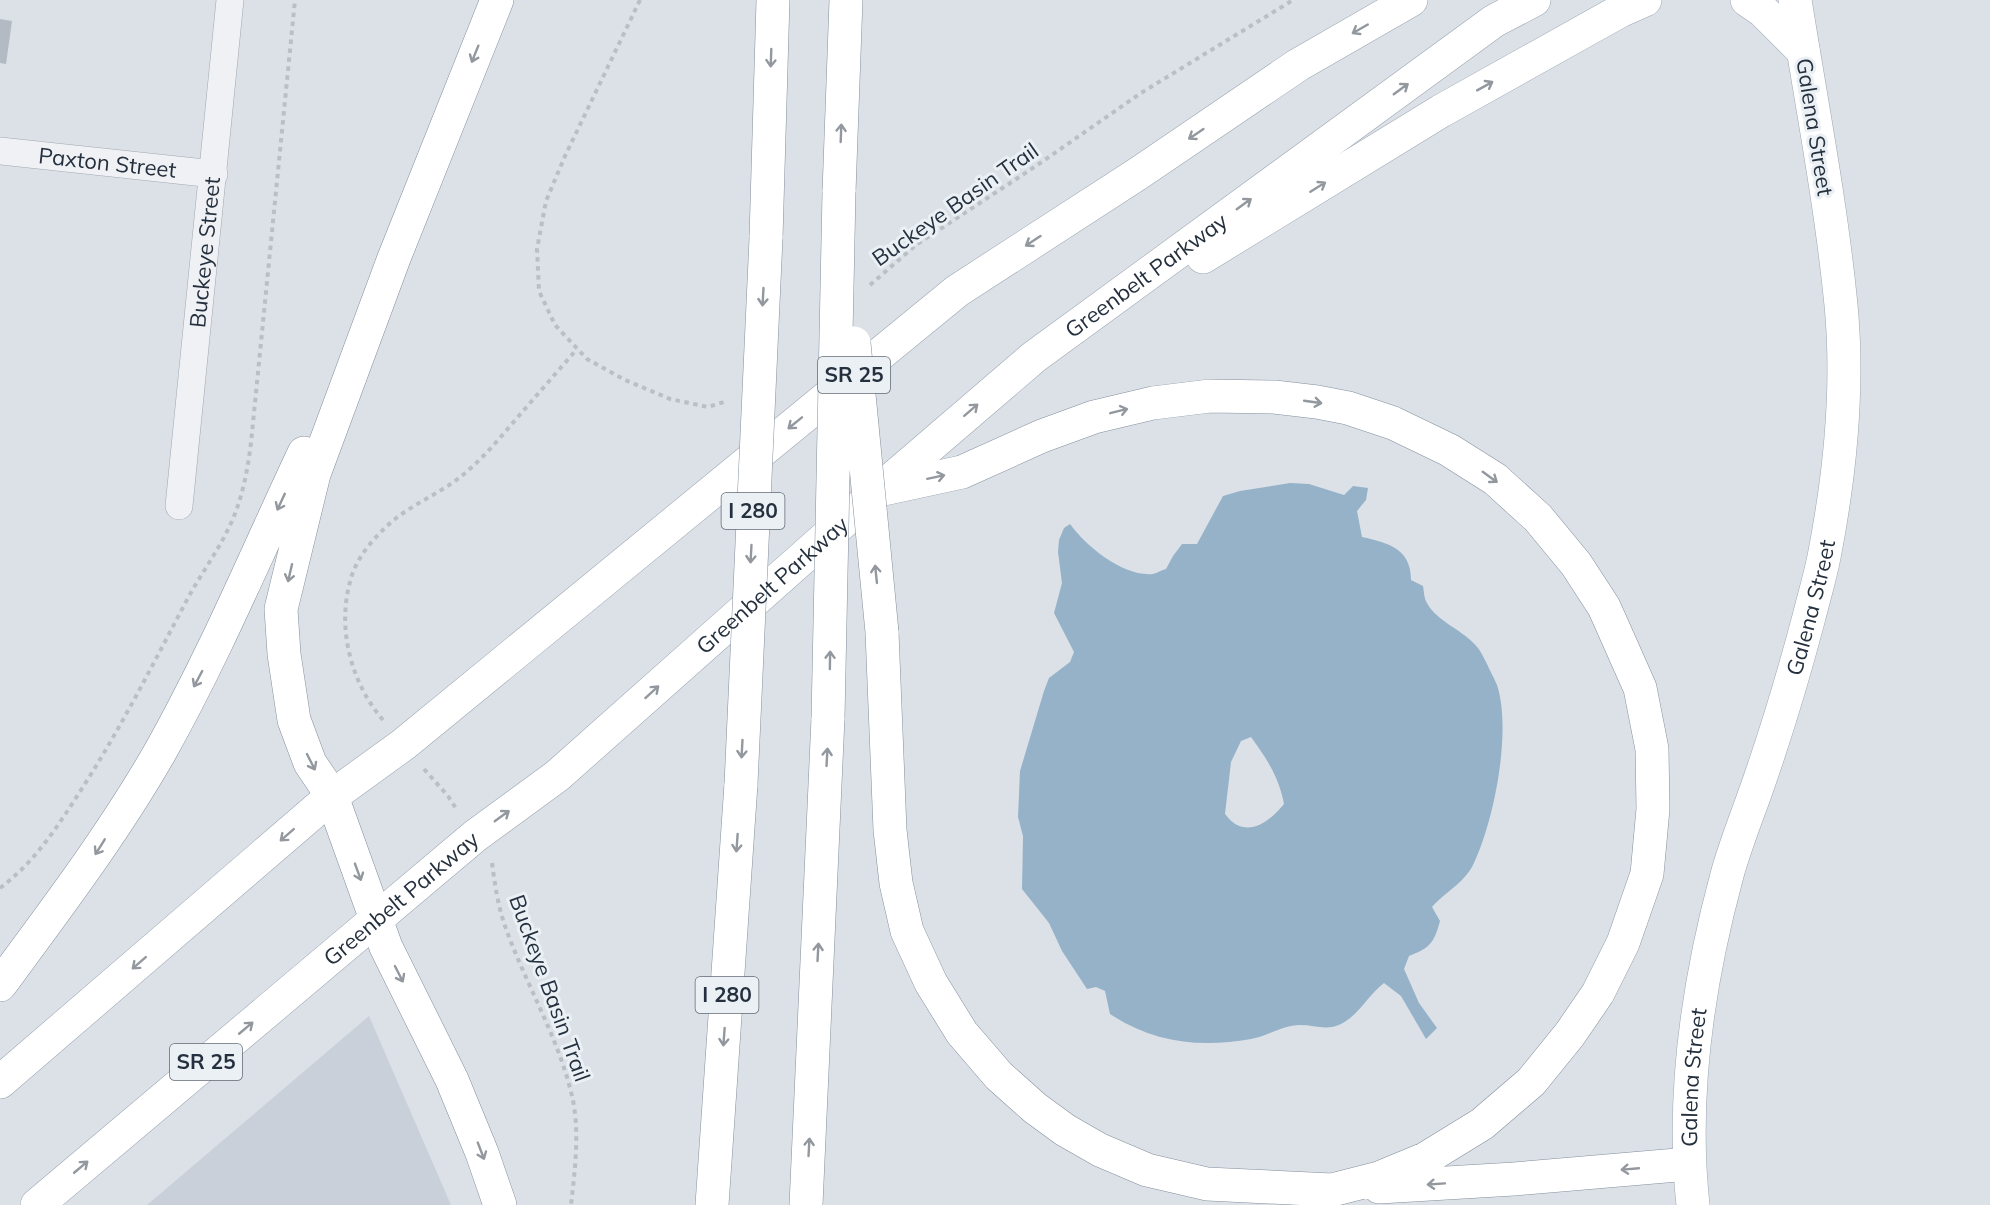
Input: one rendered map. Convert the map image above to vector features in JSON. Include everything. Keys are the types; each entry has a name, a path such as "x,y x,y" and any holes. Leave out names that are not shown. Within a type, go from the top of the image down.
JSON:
{"main road":[{"path":"497,0 394,258 314,474 281,609 284,654 294,720 310,763 331,797 386,948 452,1080 482,1153 500,1205"},
{"name":"I 280","path":"712,1205 741,784 766,238 773,0"},
{"path":"806,1205 828,718 839,192 846,0"},
{"name":"SR 25","path":"0,1082 331,797 404,744 957,291 1139,173 1298,65 1411,0"},
{"name":"Greenbelt Parkway","path":"37,1205 475,836 557,776 879,490 1034,357 1494,21 1534,0"},
{"path":"1034,357 1234,239 1441,111 1620,11 1645,0"},
{"path":"1747,0 1763,11 1803,51"},
{"name":"Galena Street","path":"1693,1205 1689,1164 1691,1066 1707,964 1727,874 1770,751 1802,643 1824,560 1838,478 1844,400 1841,308 1831,228 1795,0"},
{"path":"839,192 882,632 890,830 896,883 907,931 931,982 962,1033 999,1076 1035,1108 1065,1130 1100,1150 1148,1170 1207,1184 1332,1190 1514,1179 1689,1164"},
{"path":"0,985 88,865 159,753 202,671 394,258"},
{"path":"879,490 962,471 1042,436 1084,421 1153,403 1210,396 1274,397 1317,402 1348,408 1393,423 1449,450 1495,479 1538,518 1576,564 1604,607 1640,688 1652,748 1653,809 1647,874 1623,943 1599,993 1532,1082 1482,1124 1425,1159 1379,1178 1332,1190"}],"street":[{"name":"Buckeye Street","path":"179,506 230,0"},
{"name":"Paxton Street","path":"0,151 214,174"}],"path":[{"path":"640,0 565,156 546,201 537,249 539,291 555,325 587,359 625,380 670,399 708,407 732,399"},
{"name":"Buckeye Basin Trail","path":"865,289 916,246 1141,93 1293,0"},
{"name":"Buckeye Basin Trail","path":"571,1205 575,1166 573,1097 561,1058 505,926 496,894 492,861 448,796 369,702 354,672 345,612 350,581 367,547 389,524 459,478 494,445 577,349"}],"shaded area":[{"path":"369,1016 451,1205 147,1205"}],"water":[{"path":"1290,483 1309,484 1344,495 1353,486 1368,488 1366,500 1357,511 1362,537 1389,545 1402,554 1410,569 1411,580 1423,586 1425,599 1431,610 1478,648 1497,685 1503,726 1502,751 1494,801 1481,847 1469,872 1432,907 1440,921 1436,935 1430,944 1409,956 1404,969 1419,1003 1437,1028 1426,1039 1401,996 1384,983 1348,1020 1331,1027 1294,1025 1251,1039 1214,1043 1178,1041 1143,1031 1110,1014 1105,991 1096,987 1087,989 1062,951 1049,923 1022,889 1023,836 1018,817 1020,771 1049,678 1070,662 1074,652 1054,613 1062,583 1058,552 1059,540 1064,528 1070,524 1095,550 1118,565 1141,574 1153,574 1166,569 1182,544 1197,544 1223,496","holes":["1251,737 1276,777 1284,804 1271,818 1248,828 1232,822 1225,814 1231,762 1241,741"]}],"building":[{"path":"0,19 12,21 6,64 0,63"}]}
